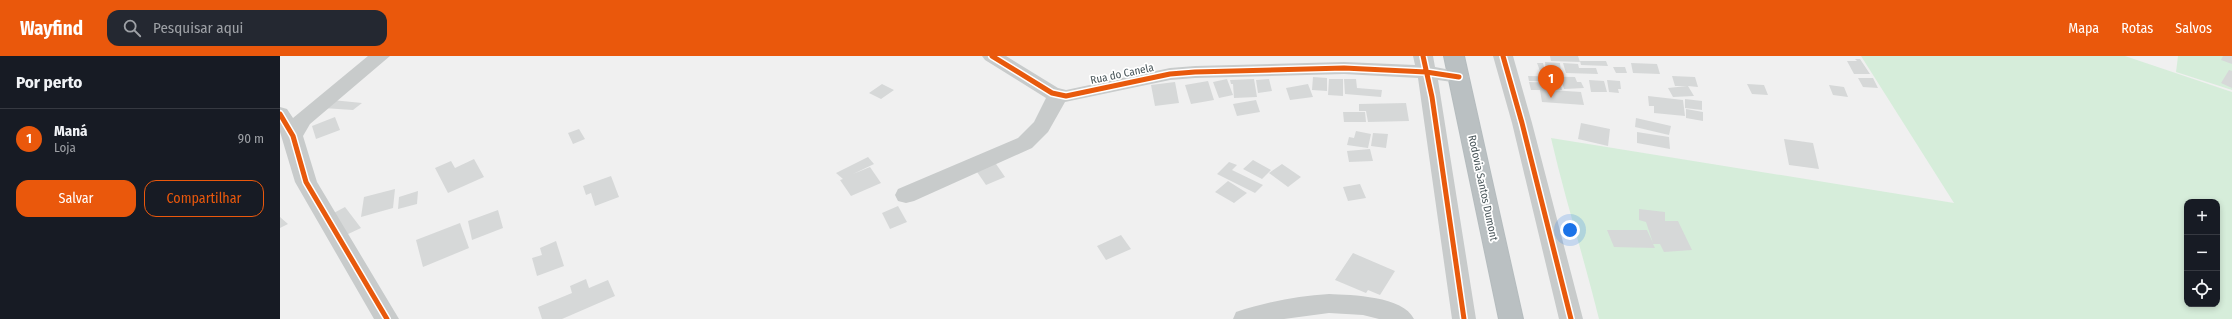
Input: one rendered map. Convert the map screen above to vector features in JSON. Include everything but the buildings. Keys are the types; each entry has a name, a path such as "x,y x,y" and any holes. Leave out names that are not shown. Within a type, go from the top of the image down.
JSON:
{"highway":[{"name":"Rodovia Santos Dumont","path":"1454,56 1511,319"}],"street":[{"path":"293,136 302,120 380,56"},
{"path":"906,195 1025,143 1038,133 1053,111 1058,94 992,56"},
{"path":"1508,58 1572,319"},
{"path":"1425,64 1433,105 1464,319"},
{"name":"Rua do Canela","path":"1058,94 1066,96 1170,74 1195,72 1425,64 1459,77"},
{"path":"280,114 293,136 306,182 387,319"},
{"path":"1245,319 1312,304 1349,304 1381,309 1402,319"}],"green space":[{"path":"1861,56 2125,56 2232,92 2232,319 1599,319 1551,138 1954,203"},
{"path":"2178,56 2232,56 2232,90 2176,72"}],"cycle path":[{"path":"992,56 1052,93 1066,96 1170,74 1195,72 1344,68 1426,72 1459,77"},
{"path":"1423,56 1432,97 1464,319"},
{"path":"1503,56 1522,123 1571,319"},
{"path":"280,114 293,136 306,182 387,319"}],"place":[{"name":"Maná","path":"1551,98"}]}
